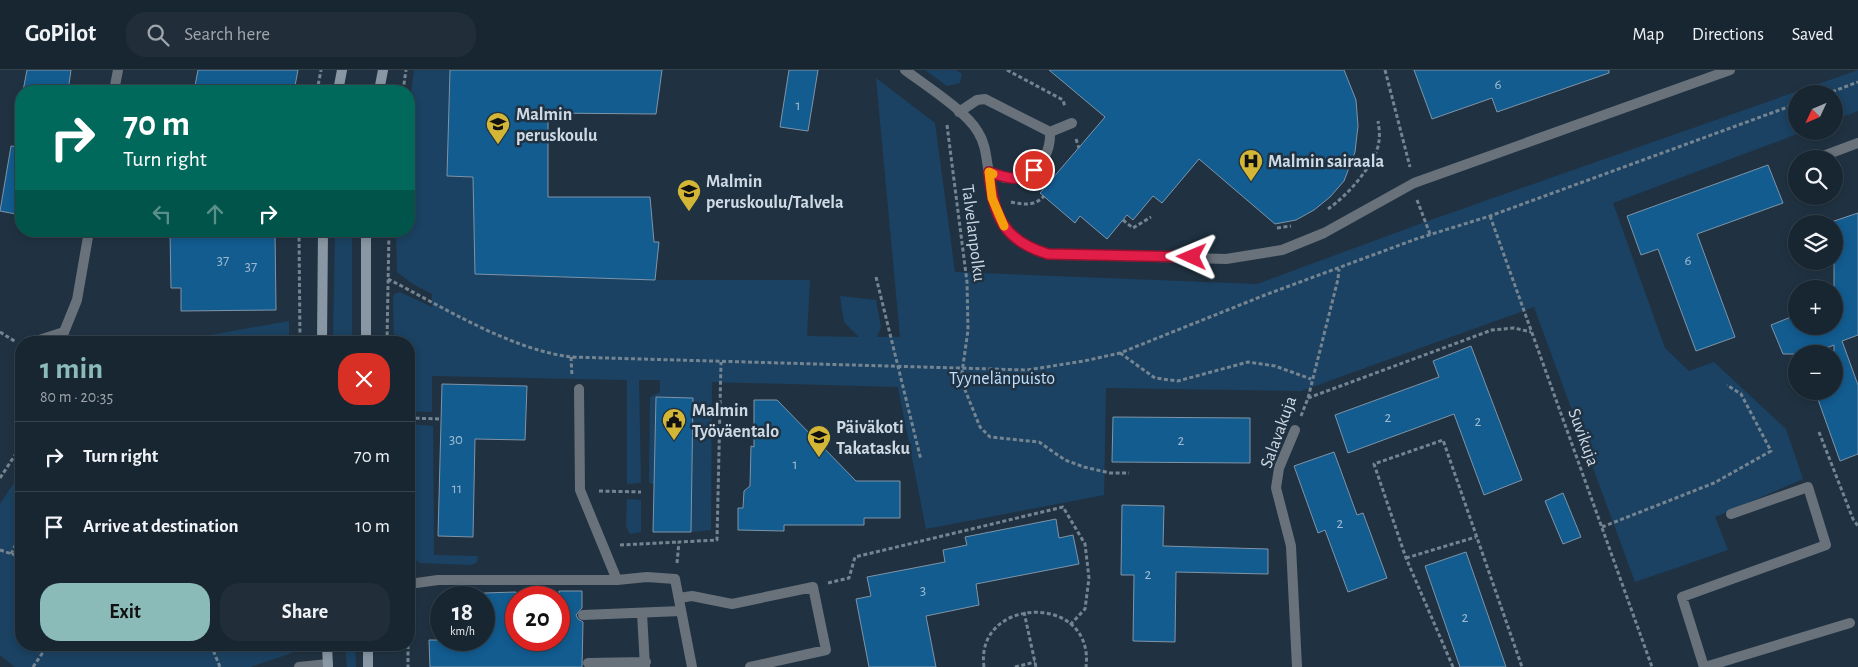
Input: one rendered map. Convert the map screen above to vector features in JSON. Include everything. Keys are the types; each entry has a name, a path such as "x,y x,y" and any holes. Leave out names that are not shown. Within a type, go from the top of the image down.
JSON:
{"main road":[{"path":"339,85 342,70"},
{"path":"381,85 383,70"},
{"path":"322,336 323,237"},
{"path":"366,237 366,336"},
{"path":"327,651 328,666"},
{"path":"368,651 368,667"}],"street":[{"path":"115,85 118,70"},
{"path":"905,70 946,102 977,130 985,150 992,198 998,215 1017,241 1029,249 1048,254 1226,259 1282,250 1324,232 1414,183 1730,70"},
{"path":"958,112 977,100 985,99 1050,132 1072,123"},
{"path":"989,172 1005,178 1027,176 1045,157 1050,146 1050,132"},
{"path":"1839,150 1858,143"},
{"path":"52,336 64,332 77,300 88,237"},
{"path":"579,389 580,490 617,580"},
{"name":"Salavakuja","path":"1295,430 1279,468 1276,488 1292,546 1297,667"},
{"path":"1730,514 1808,487 1826,545 1682,597 1707,666 1850,623"},
{"path":"415,583 438,580 617,580 647,577 675,579 692,667"},
{"path":"679,598 692,596 732,604 812,587 826,650 750,667"},
{"path":"583,615 681,611"},
{"path":"588,663 646,664 642,613"},
{"path":"299,667 328,666"}],"path":[{"path":"318,85 321,70"},
{"path":"403,85 406,70"},
{"path":"1007,70 1062,100 1072,123 1079,148"},
{"path":"1386,70 1417,202 1430,234"},
{"path":"1843,88 1858,82"},
{"name":"Talvelanpolku","path":"946,102 952,167 967,282 968,330 961,367"},
{"path":"388,279 513,342 555,355 720,362 1027,370 1120,353 1265,295 1430,234 1490,216 1788,107"},
{"path":"1325,210 1351,190 1373,159 1380,142 1378,121"},
{"name":"Suvikuja","path":"1490,216 1652,667"},
{"path":"1123,220 1133,228 1151,218"},
{"path":"1277,228 1298,224"},
{"path":"299,237 300,336"},
{"path":"387,336 389,237"},
{"name":"Salavakuja","path":"1295,430 1308,398 1311,379 1339,269"},
{"path":"876,278 900,367 921,460"},
{"path":"1308,398 1492,330 1514,328 1532,332"},
{"path":"0,332 15,341"},
{"path":"1120,353 1155,378 1178,381 1248,362 1275,366 1311,379"},
{"path":"647,543 717,540 720,362"},
{"path":"961,367 961,380 980,427 990,437 1039,442 1065,460 1084,467 1110,473 1128,474"},
{"path":"1602,527 1714,483 1771,451 1741,394 1727,385"},
{"path":"415,418 441,419"},
{"path":"1818,432 1853,519 1858,526"},
{"path":"1453,667 1406,558 1374,464 1443,440 1522,667"},
{"path":"0,478 15,455"},
{"path":"580,490 641,492"},
{"path":"812,587 849,578 854,557 1063,507 1085,544 1089,578 1085,609 1070,625"},
{"path":"1406,558 1476,536"},
{"path":"675,579 679,542"},
{"path":"11,554 15,546"},
{"path":"0,550 15,555"},
{"path":"1024,612 1036,667"},
{"path":"984,667 985,650 990,637 998,626 1008,618 1024,612 1047,612 1060,617 1079,635 1085,648 1086,667"},
{"path":"33,667 44,651"},
{"path":"213,651 220,667"},
{"path":"408,651 408,667"},
{"path":"1015,667 1035,662"}],"green space":[{"name":"Tyynelänpuisto","path":"414,70 450,70 447,176 473,177 475,273 655,280 810,280 807,336 859,337 844,322 840,296 876,300 881,327 877,337 900,337 876,78 935,123 955,272 1257,284 1425,222 1788,95 1788,137 1613,203 1665,348 1689,371 1714,362 1786,429 1803,479 1715,517 1728,550 1635,582 1534,307 1301,391 1106,388 1104,495 926,529 898,387 712,382 711,530 691,532 693,398 656,398 654,484 649,483 650,397 660,392 660,380 639,380 641,483 627,484 627,380 432,376 432,412 415,411 415,336 394,336 393,298 394,294 400,292 432,307 432,294 413,284 397,272 396,237 415,237 415,85 412,85"},
{"path":"925,70 956,70 962,74 960,83 947,86"},
{"name":"Tyynelänpuisto","path":"1858,70 1858,111 1843,117 1843,85 1815,85"},
{"path":"335,237 352,237 352,336 333,336"},
{"path":"289,321 289,336 205,336"},
{"path":"415,424 433,426 434,555 478,556 477,562 472,565 420,563 415,560"},
{"path":"15,481 15,651 292,651 292,653 250,667 15,667 0,655 0,504"},
{"path":"627,499 641,500 641,532 630,534 626,526"},
{"path":"346,651 355,651 356,667 347,667"}],"building":[{"path":"27,70 71,70 69,85 24,85"},
{"path":"198,70 298,70 295,85 195,85"},
{"name":"Malmin peruskoulu","path":"450,70 662,70 656,114 548,113 548,197 650,197 654,242 659,242 655,280 475,274 473,177 447,176"},
{"path":"789,70 818,70 808,131 780,127"},
{"name":"Malmin sairaala","path":"1049,70 1344,70 1356,100 1358,126 1355,152 1344,181 1330,197 1314,210 1296,220 1275,224 1199,159 1162,203 1153,196 1133,220 1127,215 1107,239 1080,216 1075,223 1040,193 1105,117"},
{"path":"1414,70 1609,70 1609,73 1497,112 1492,98 1432,119"},
{"path":"11,146 15,146 15,214 0,211"},
{"path":"1768,165 1783,203 1697,234 1735,337 1696,351 1658,249 1641,255 1627,216"},
{"path":"1858,213 1858,335 1842,341 1858,385 1858,454 1840,461 1818,400 1843,400 1843,345 1788,345 1788,354 1783,354 1771,325 1788,318 1788,335 1843,335 1843,280 1834,280 1834,270 1843,270 1843,218"},
{"path":"170,237 275,237 276,310 181,311 181,288 171,288"},
{"path":"1471,346 1522,480 1484,495 1454,414 1348,453 1335,415 1439,377 1433,361"},
{"path":"442,384 527,386 525,440 475,439 473,537 438,536"},
{"name":"Malmin Työväentalo","path":"656,397 693,398 691,532 653,532"},
{"path":"754,400 777,400 856,481 900,481 900,518 864,518 864,525 784,525 784,531 738,530 738,508 743,508 744,491 750,486 751,446 754,447"},
{"path":"1113,417 1250,418 1250,463 1112,462"},
{"path":"1334,452 1357,515 1363,513 1387,578 1348,592 1325,530 1318,533 1294,466"},
{"path":"1563,493 1581,537 1563,544 1545,501"},
{"path":"1122,505 1164,506 1163,546 1268,549 1268,574 1176,572 1175,642 1133,641 1134,575 1121,575"},
{"path":"1056,519 1059,538 1073,535 1079,564 976,584 979,605 926,616 936,667 869,667 856,599 871,596 867,577 945,562 943,550 967,545 965,537"},
{"path":"1466,552 1506,667 1460,667 1425,566"},
{"path":"570,591 582,591 582,608 576,615 583,622 582,667 430,667 429,640 430,651 495,651 495,593 505,592 505,651 570,651"}],"slow traffic":[{"path":"993,174 989,172 992,198 1004,226"}],"place":[{"name":"Malmin peruskoulu","path":"498,145"},
{"name":"Malmin sairaala","path":"1251,182"},
{"name":"Malmin peruskoulu/Talvela","path":"689,212"},
{"name":"Malmin Työväentalo","path":"674,441"},
{"name":"Päiväkoti Takatasku","path":"819,458"}],"route":[{"path":"1034,170 1027,176 1018,179 1005,178 989,172 992,198 998,215 1007,230 1017,241 1029,249 1048,254 1192,257"}]}
